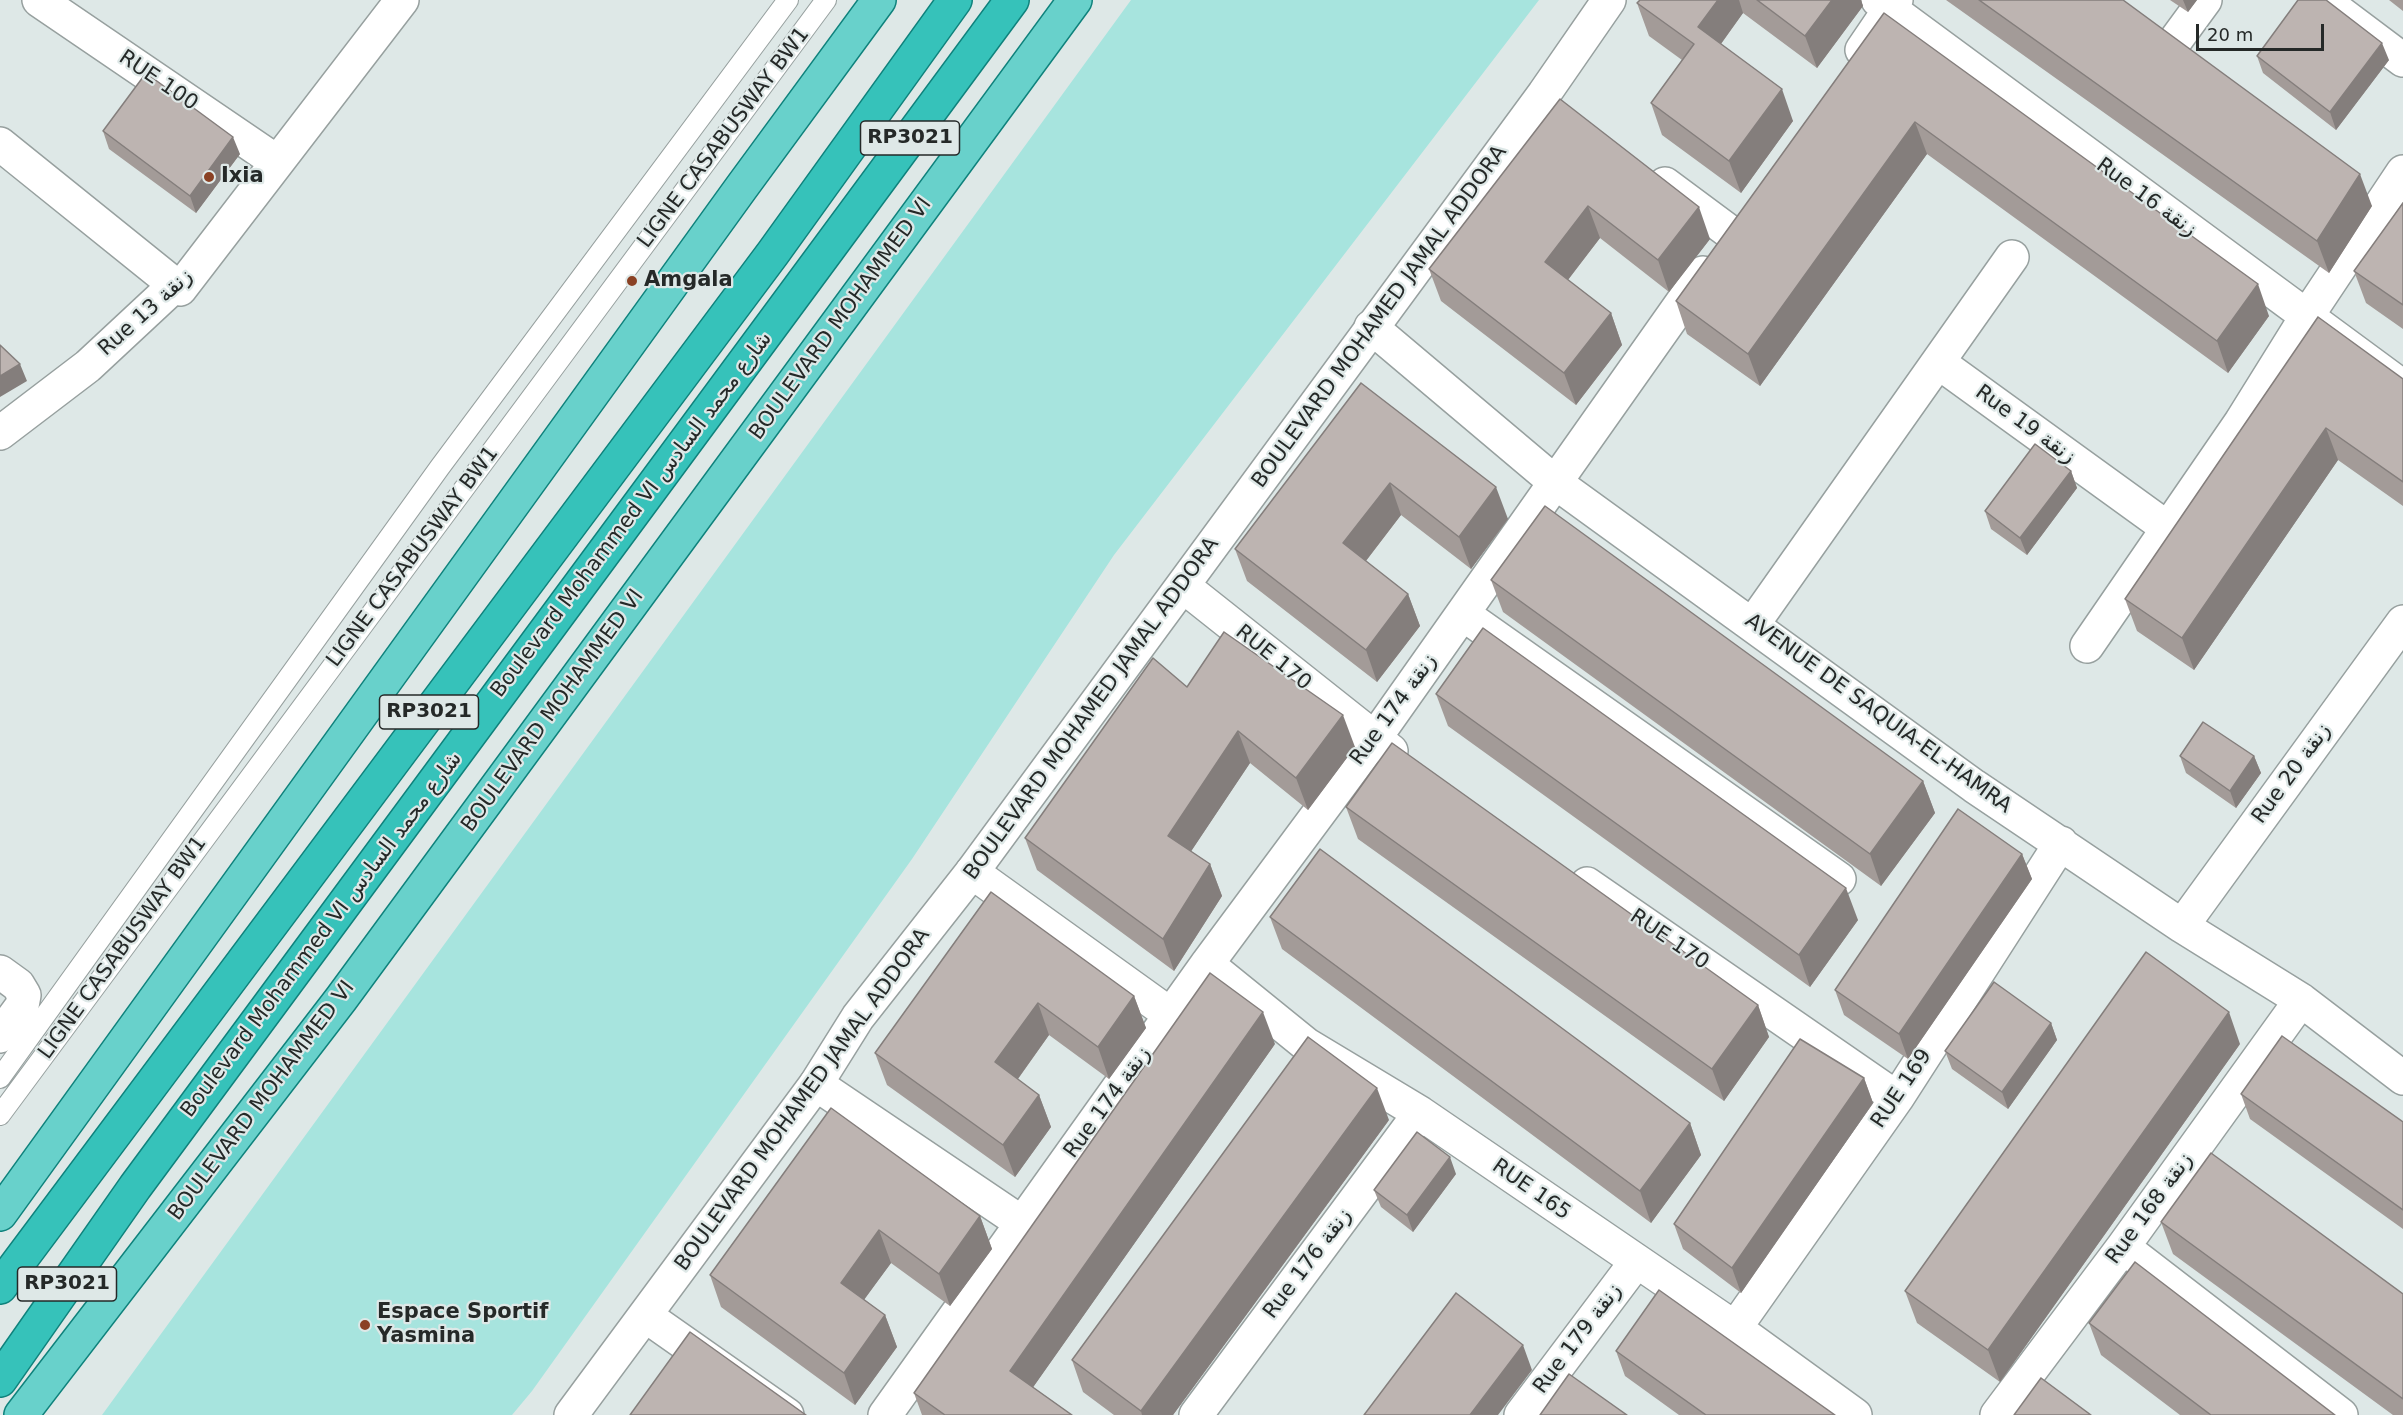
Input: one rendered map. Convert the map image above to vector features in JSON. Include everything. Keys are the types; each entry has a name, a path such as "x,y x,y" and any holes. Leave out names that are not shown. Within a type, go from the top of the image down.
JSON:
{"highway":[{"name":"RP3021","path":"0,1287 773,253 955,0"},
{"name":"Boulevard Mohammed VI شارع محمد السادس","path":"0,1380 135,1187 1012,0"}],"main road":[{"path":"0,1214 712,226 879,0"},
{"name":"BOULEVARD MOHAMMED VI","path":"21,1415 340,999 1075,0"}],"street":[{"name":"RUE 100","path":"39,0 277,162"},
{"name":"Rue 13 زنقة","path":"0,433 88,366 175,285 180,289 402,0"},
{"name":"BOULEVARD MOHAMED JAMAL ADDORA","path":"571,1415 816,1084 858,1017 972,872 1544,94 1609,0"},
{"path":"2175,41 2205,0"},
{"path":"2323,0 2403,60"},
{"path":"1844,79 1888,3"},
{"name":"Rue 16 زنقة","path":"1888,3 2403,387"},
{"path":"1544,94 1572,115"},
{"path":"0,144 175,285"},
{"path":"1637,164 1731,233"},
{"path":"2087,646 2166,527 2241,422 2307,316 2403,172"},
{"name":"Rue 174 زنقة","path":"885,1415 1207,964 1374,739 1752,204"},
{"path":"1753,624 2012,257"},
{"name":"AVENUE DE SAQUIA-EL-HAMRA","path":"1371,327 1556,483 1974,786 2182,926 2301,1000 2403,1078"},
{"name":"Rue 19 زنقة","path":"1938,362 2166,527"},
{"name":"RUE 170","path":"1183,586 1374,739 1413,766"},
{"path":"1463,614 1839,879"},
{"name":"Rue 20 زنقة","path":"2182,926 2403,622"},
{"name":"RUE 169","path":"1735,1328 1897,1098 2061,843"},
{"name":"RUE 170","path":"1559,865 1897,1098"},
{"path":"972,872 1171,1015"},
{"name":"RUE 165","path":"1207,964 1307,1045 1420,1113 1635,1262 1735,1328 1855,1415"},
{"path":"0,972 18,985 24,995 22,1006 0,1036"},
{"name":"Rue 168 زنقة","path":"1996,1415 2123,1247 2301,1000"},
{"path":"816,1084 1022,1223"},
{"name":"Rue 176 زنقة","path":"1196,1415 1420,1113"},
{"path":"2123,1247 2341,1415"},
{"name":"Rue 179 زنقة","path":"1521,1415 1635,1262"},
{"path":"646,1316 787,1415"}],"lane":[{"name":"LIGNE CASABUSWAY BW1","path":"0,1078 440,467 788,0"},
{"name":"LIGNE CASABUSWAY BW1","path":"0,1115 826,0"}],"shaded area":[{"path":"1131,0 1539,0 1114,555 912,859 532,1391 512,1415 102,1415"}],"building":[{"path":"1640,0 1718,0 1698,27 1782,89 1729,161 1651,103 1694,44 1637,3"},
{"path":"1757,0 1832,0 1805,36"},
{"path":"1979,0 2123,0 2360,174 2317,241"},
{"path":"2298,0 2326,0 2382,43 2330,112 2257,56"},
{"path":"1884,13 2258,284 2217,341 1915,122 1748,354 1676,301"},
{"path":"146,73 233,137 190,196 103,131"},
{"path":"1560,99 1699,207 1658,260 1588,206 1545,262 1611,313 1564,373 1429,269"},
{"path":"2403,203 2403,305 2354,271"},
{"path":"2318,317 2403,379 2403,482 2326,428 2182,638 2125,599"},
{"path":"0,345 20,364 0,376"},
{"path":"1361,383 1496,487 1459,537 1390,483 1343,543 1408,594 1366,650 1235,549"},
{"path":"2035,444 2071,471 2020,538 1985,511"},
{"path":"1545,506 1923,781 1870,854 1491,580"},
{"path":"1483,628 1846,888 1799,955 1436,694"},
{"path":"1224,632 1343,715 1296,778 1238,731 1168,836 1210,864 1163,939 1025,838 1153,658 1187,687"},
{"path":"2203,722 2254,756 2230,791 2180,756"},
{"path":"1392,743 1758,1005 1712,1069 1346,807"},
{"path":"1958,809 2022,854 1899,1034 1835,990"},
{"path":"1320,849 1690,1123 1640,1191 1270,917"},
{"path":"991,892 1134,996 1098,1047 1038,1003 995,1062 1039,1095 1003,1145 875,1053"},
{"path":"2146,952 2229,1012 1988,1350 1905,1291"},
{"path":"1210,973 1263,1012 1010,1371 1072,1415 945,1415 914,1393"},
{"path":"1994,982 2051,1023 2002,1092 1945,1051"},
{"path":"2282,1036 2403,1122 2403,1210 2241,1094"},
{"path":"1308,1037 1377,1088 1141,1411 1072,1360"},
{"path":"1800,1039 1864,1078 1732,1268 1674,1224"},
{"path":"831,1108 980,1216 939,1274 879,1230 841,1283 885,1315 844,1373 710,1275"},
{"path":"1417,1132 1450,1157 1407,1215 1374,1190"},
{"path":"2211,1153 2403,1294 2403,1399 2161,1222"},
{"path":"2135,1262 2335,1415 2211,1415 2089,1323"},
{"path":"1659,1290 1835,1415 1706,1415 1616,1351"},
{"path":"1456,1293 1523,1345 1470,1415 1364,1415"},
{"path":"690,1332 806,1415 630,1415"},
{"path":"1569,1374 1627,1415 1540,1415"},
{"path":"2041,1378 2091,1415 2014,1415"}],"place":[{"name":"Ixia","path":"209,177"},
{"name":"Amgala","path":"632,281"},
{"name":"Espace Sportif Yasmina","path":"365,1325"}]}
